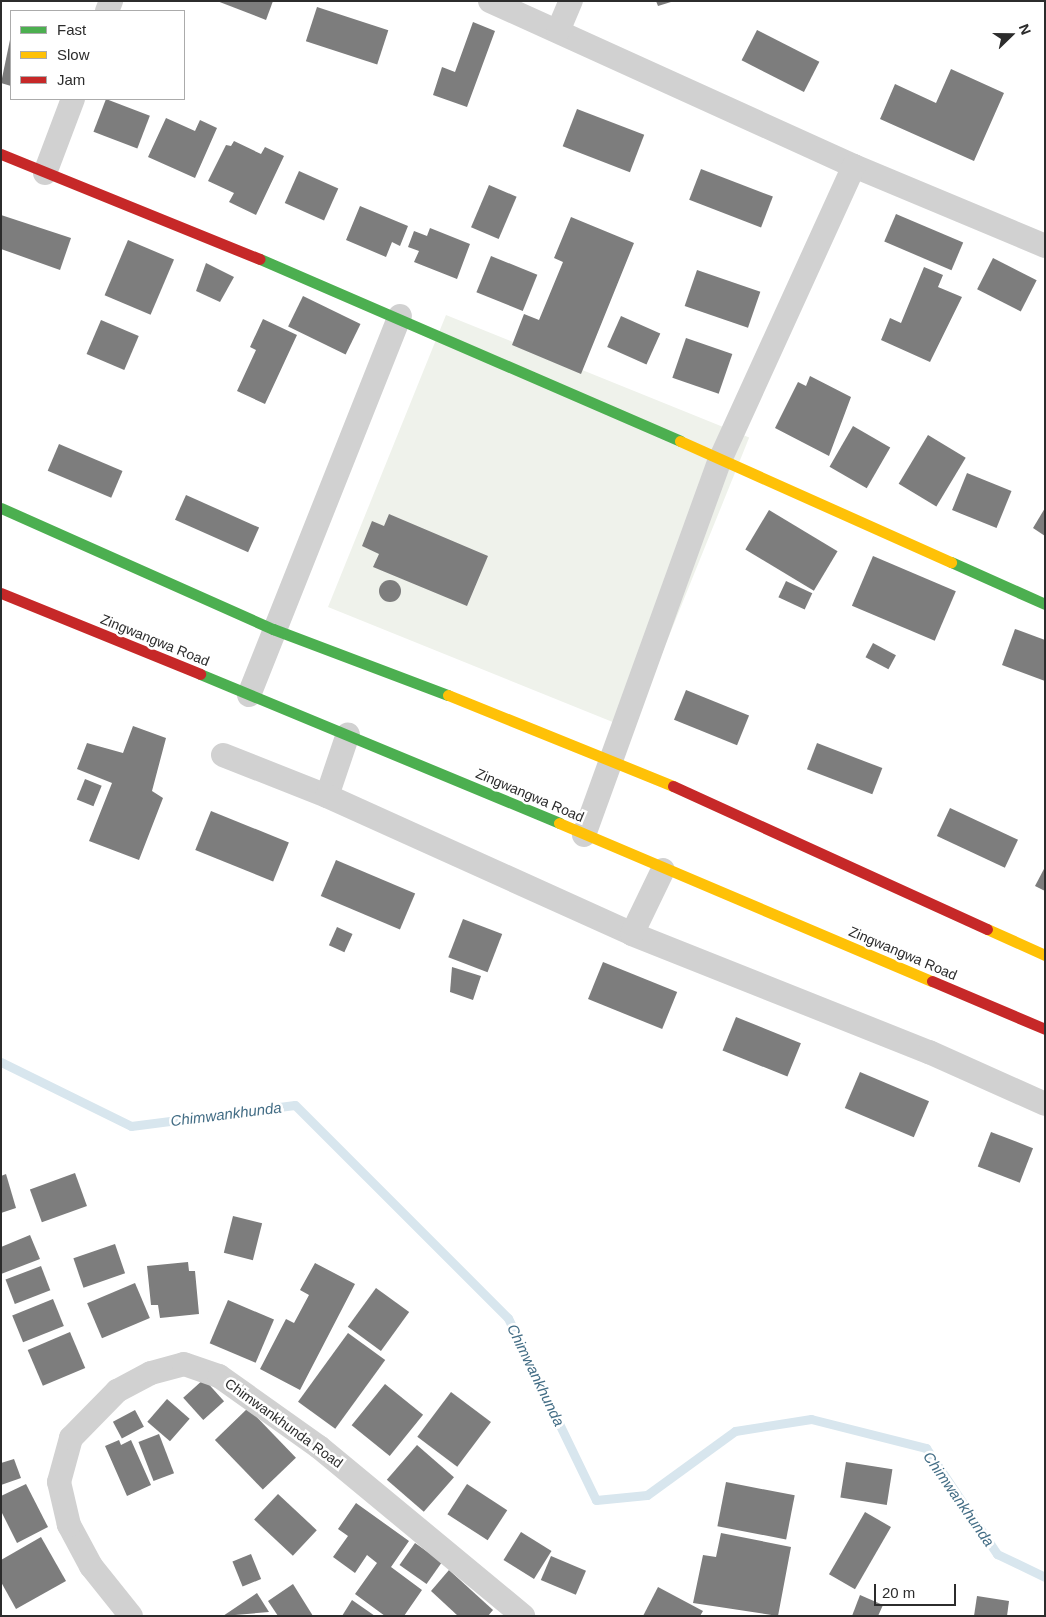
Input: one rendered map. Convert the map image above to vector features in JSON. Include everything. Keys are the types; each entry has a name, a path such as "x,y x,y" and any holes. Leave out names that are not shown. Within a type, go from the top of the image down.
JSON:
{"street":[{"path":"490,1 854,166 1045,246"},
{"path":"558,31 571,1"},
{"path":"44,173 73,100"},
{"path":"1,154 400,316 1045,604"},
{"path":"584,835 610,757 720,460 854,166"},
{"path":"249,694 273,629 400,316"},
{"path":"1,508 273,629 610,757 1045,955"},
{"name":"Zingwangwa Road","path":"1,594 348,734 663,870 1045,1029"},
{"path":"326,796 348,734"},
{"path":"223,755 326,796 632,934 929,1052 1045,1104"},
{"path":"632,934 663,870"},
{"name":"Chimwankhunda Road","path":"132,1616 91,1566 69,1525 59,1482 72,1438 116,1391 151,1373 184,1364 219,1376 319,1447 522,1616"}],"shaded area":[{"path":"446,315 749,437 631,730 328,607"}],"building":[{"path":"217,1 273,1 266,20"},
{"path":"656,1 671,1 671,2 658,6"},
{"path":"317,7 388,30 377,64 306,41"},
{"path":"473,22 495,31 467,107 433,95 442,67 455,72"},
{"path":"757,30 819,62 804,92 742,60"},
{"path":"10,40 10,86 1,83"},
{"path":"951,69 1004,93 974,161 880,119 895,84 936,103"},
{"path":"106,100 150,116 137,149 93,132"},
{"path":"577,109 644,135 630,172 563,146"},
{"path":"166,118 195,131 200,120 217,128 195,178 148,157"},
{"path":"234,141 261,154 265,147 284,156 256,215 229,202 234,193 208,181 226,145 231,146"},
{"path":"701,169 773,197 761,227 689,200"},
{"path":"299,171 338,188 324,220 285,203"},
{"path":"489,185 517,197 499,239 471,227"},
{"path":"360,206 408,226 400,246 392,242 386,257 346,240"},
{"path":"896,214 963,243 951,270 884,242"},
{"path":"1,215 71,238 60,270 1,249"},
{"path":"571,217 634,243 581,374 512,345 524,314 539,320 563,262 554,258"},
{"path":"430,228 470,244 457,279 414,262 419,251 408,247 414,231 427,236"},
{"path":"128,240 174,260 151,315 105,295"},
{"path":"491,256 537,275 523,311 476,292"},
{"path":"993,258 1037,280 1021,311 977,289"},
{"path":"206,263 234,277 220,302 196,291"},
{"path":"924,267 943,275 938,287 962,297 930,362 881,340 890,318 901,323"},
{"path":"697,270 760,292 748,328 685,306"},
{"path":"303,296 361,324 346,355 288,327"},
{"path":"621,316 660,333 646,365 607,347"},
{"path":"263,319 297,335 265,404 237,391 256,350 250,347"},
{"path":"101,320 139,336 124,370 87,354"},
{"path":"686,338 732,354 719,394 672,378"},
{"path":"810,376 851,397 829,456 775,428 798,382 806,386"},
{"path":"853,426 890,447 867,488 830,467"},
{"path":"928,435 966,458 936,507 899,484"},
{"path":"59,444 123,471 111,498 48,471"},
{"path":"967,473 1012,491 997,528 952,510"},
{"path":"186,495 259,528 248,552 175,520"},
{"path":"1045,508 1045,536 1033,528"},
{"path":"769,510 838,551 814,591 745,549"},
{"path":"389,514 488,556 467,606 373,567 379,554 362,546 372,521 384,526"},
{"path":"873,556 956,591 935,641 852,606"},
{"path":"390,580 398,583 401,591 398,599 390,602 382,599 379,591 382,583"},
{"path":"786,581 812,593 805,610 778,597"},
{"path":"1015,629 1045,640 1045,681 1002,665"},
{"path":"873,643 896,655 888,669 865,657"},
{"path":"686,690 749,715 737,745 674,720"},
{"path":"133,726 166,738 152,791 163,798 139,860 89,841 112,783 77,769 87,743 123,753"},
{"path":"817,743 882,768 872,794 807,769"},
{"path":"85,779 102,786 93,806 77,799"},
{"path":"950,808 1018,840 1005,868 937,836"},
{"path":"211,811 289,842 273,881 195,850"},
{"path":"336,860 415,894 400,930 321,896"},
{"path":"1045,867 1045,891 1035,886"},
{"path":"463,919 502,934 488,972 448,957"},
{"path":"337,927 353,934 344,952 329,945"},
{"path":"603,962 677,992 662,1029 588,999"},
{"path":"452,967 481,976 473,1000 450,992"},
{"path":"736,1017 801,1043 787,1077 723,1050"},
{"path":"860,1072 929,1101 914,1137 845,1108"},
{"path":"991,1132 1033,1148 1020,1183 978,1167"},
{"path":"75,1173 87,1206 42,1222 30,1189"},
{"path":"6,1174 16,1208 1,1213 1,1176"},
{"path":"233,1216 262,1223 253,1260 224,1253"},
{"path":"30,1235 40,1259 1,1274 1,1247"},
{"path":"115,1244 125,1273 83,1288 73,1258"},
{"path":"188,1262 189,1271 195,1271 199,1314 160,1318 158,1305 151,1305 147,1266"},
{"path":"315,1263 355,1284 300,1390 260,1369 286,1319 294,1323 309,1295 300,1290"},
{"path":"41,1266 50,1290 15,1304 6,1280"},
{"path":"135,1283 150,1318 102,1338 87,1303"},
{"path":"376,1288 409,1312 381,1351 348,1327"},
{"path":"53,1299 64,1326 23,1342 12,1315"},
{"path":"228,1300 274,1320 256,1363 210,1343"},
{"path":"70,1332 85,1368 43,1386 28,1350"},
{"path":"348,1333 385,1360 335,1429 298,1402"},
{"path":"204,1379 224,1401 203,1420 183,1398"},
{"path":"385,1384 423,1415 390,1456 352,1425"},
{"path":"451,1392 491,1422 457,1467 417,1437"},
{"path":"167,1399 190,1419 170,1441 147,1422"},
{"path":"248,1408 296,1458 263,1490 215,1440"},
{"path":"135,1410 144,1427 122,1439 113,1422"},
{"path":"159,1434 174,1473 154,1481 138,1442"},
{"path":"119,1440 121,1445 131,1440 151,1485 127,1496 105,1446"},
{"path":"417,1445 454,1477 424,1512 387,1480"},
{"path":"14,1459 21,1478 1,1485 1,1463"},
{"path":"846,1462 892,1469 887,1505 840,1498"},
{"path":"726,1482 795,1495 786,1540 717,1526"},
{"path":"26,1484 48,1527 17,1543 1,1511 1,1496"},
{"path":"467,1484 507,1510 488,1540 447,1514"},
{"path":"278,1494 317,1530 293,1556 254,1520"},
{"path":"356,1503 409,1541 391,1567 422,1590 404,1616 385,1616 355,1594 377,1563 367,1555 355,1573 333,1557 348,1536 338,1529"},
{"path":"865,1512 891,1527 855,1589 829,1574"},
{"path":"521,1532 552,1551 534,1579 504,1560"},
{"path":"721,1533 791,1547 778,1616 693,1603 703,1555 716,1557"},
{"path":"41,1537 66,1581 16,1609 1,1582 1,1560"},
{"path":"415,1543 442,1562 427,1584 400,1565"},
{"path":"251,1554 261,1579 243,1587 232,1561"},
{"path":"551,1556 586,1571 576,1595 541,1580"},
{"path":"449,1570 493,1610 488,1616 458,1616 431,1591"},
{"path":"293,1584 313,1616 278,1616 268,1601"},
{"path":"658,1587 703,1611 700,1616 643,1616"},
{"path":"257,1593 269,1612 223,1616"},
{"path":"860,1595 883,1605 878,1616 852,1616"},
{"path":"977,1596 1009,1601 1007,1616 974,1616"},
{"path":"352,1600 375,1616 342,1616"}],"waterway":[{"name":"Chimwankhunda","path":"1,1062 131,1126 295,1105 508,1318 596,1500 647,1495 735,1431 811,1419 926,1448 997,1554 1045,1577"}],"traffic: fast":[{"path":"260,259 680,441"},
{"path":"1,508 273,629 448,695"},
{"path":"951,562 1045,604"},
{"path":"200,674 559,823"}],"traffic: slow":[{"path":"680,441 951,562"},
{"path":"448,695 673,786"},
{"path":"559,823 932,981"},
{"path":"987,929 1045,955"}],"traffic: jam":[{"path":"1,154 260,259"},
{"path":"1,593 200,674"},
{"path":"673,786 987,929"},
{"path":"932,981 1045,1029"}]}
